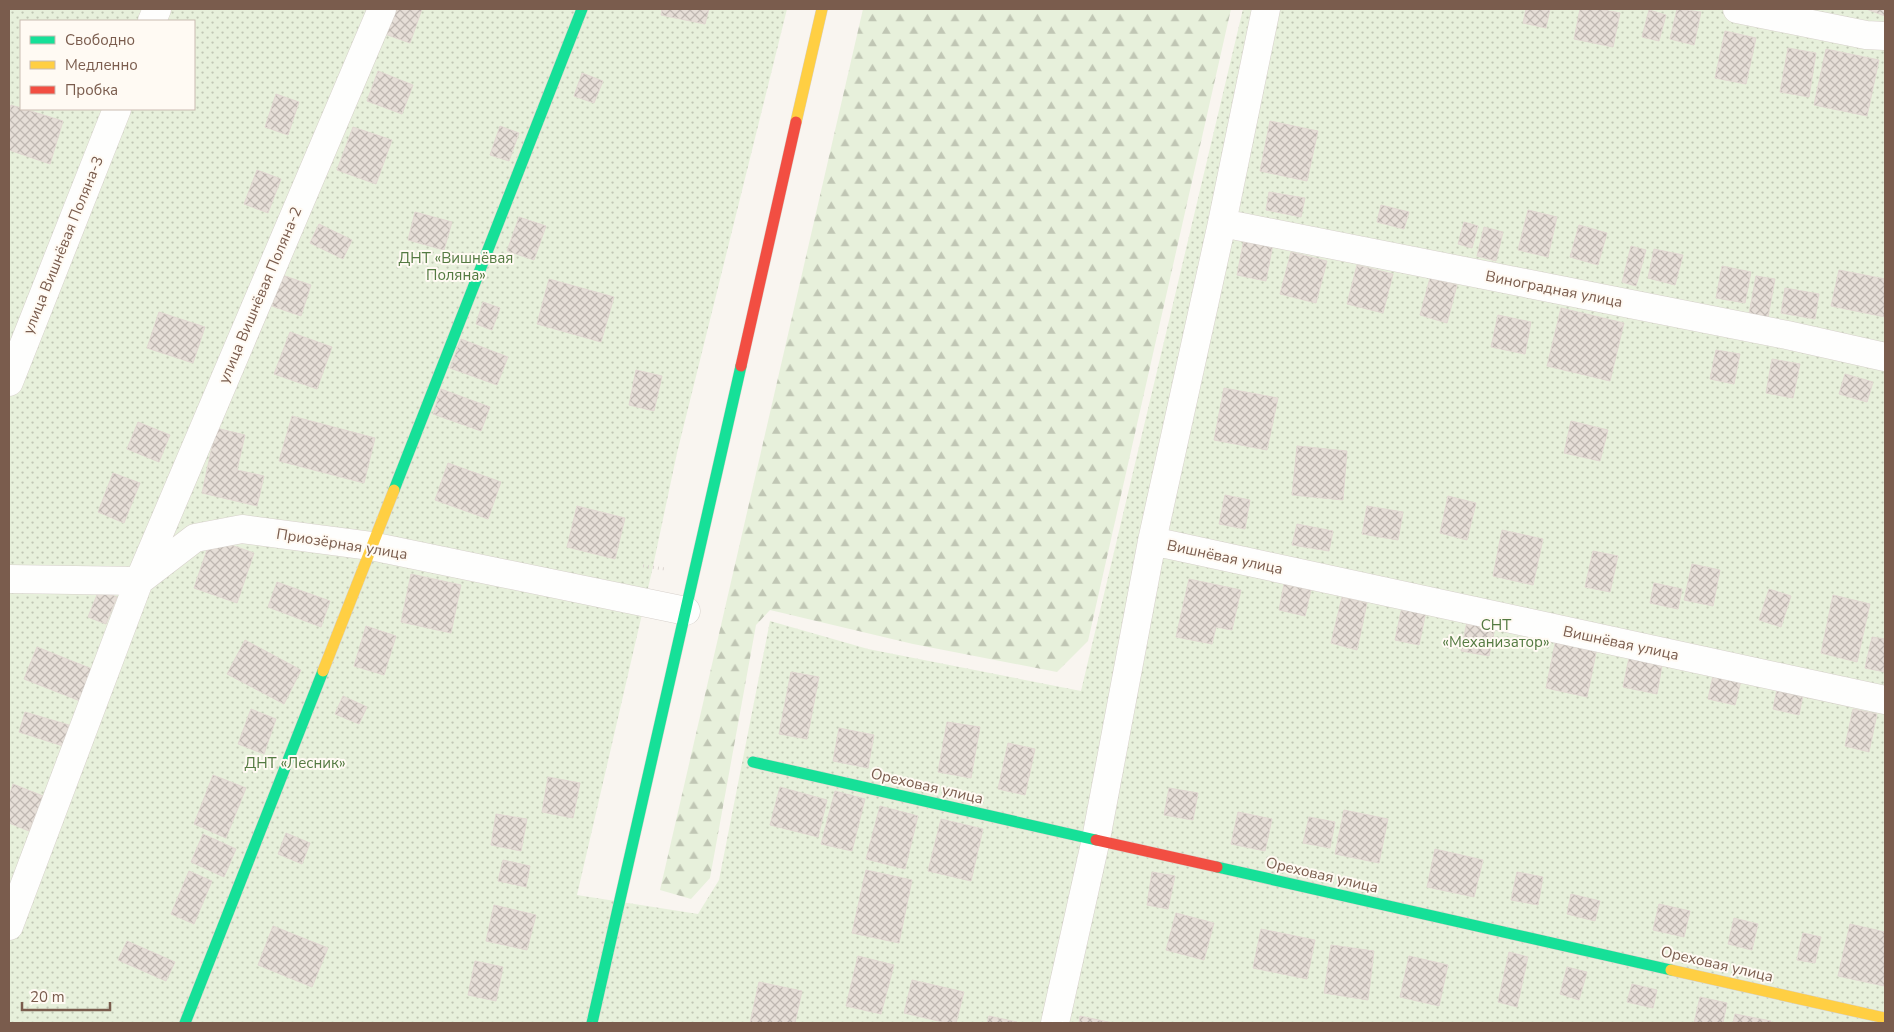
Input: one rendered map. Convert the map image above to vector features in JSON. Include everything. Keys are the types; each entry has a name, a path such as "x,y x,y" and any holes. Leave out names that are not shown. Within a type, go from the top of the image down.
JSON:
{"street":[{"name":"улица Вишнёвая Поляна-2","path":"9,926 139,581 382,9"},
{"path":"185,1023 582,9"},
{"path":"592,1023 822,9"},
{"path":"1055,1023 1096,839 1152,541 1222,223 1266,9"},
{"path":"1736,9 1866,36 1885,36"},
{"name":"улица Вишнёвая Поляна-3","path":"9,382 117,110"},
{"name":"Виноградная улица","path":"1222,223 1787,334 1885,357"},
{"name":"Приозёрная улица","path":"139,581 195,538 242,529 371,546 686,611"},
{"name":"Вишнёвая улица","path":"1152,541 1885,700"},
{"path":"9,579 139,581"},
{"name":"Ореховая улица","path":"753,762 1885,1018"}],"green space":[{"path":"9,9 787,9 677,453 652,571 577,895 698,914 719,880 770,621 868,649 1081,691 1243,9 1885,9 1885,1023 9,1023"},
{"path":"863,9 1231,9 1088,641 1057,672 913,644 770,610 756,625 710,878 691,899 660,890"}],"building":[{"path":"391,9 422,9 410,43 382,33"},
{"path":"662,9 709,9 705,24 661,15"},
{"path":"1526,9 1550,9 1546,28 1523,23"},
{"path":"1580,9 1599,9 1620,13 1613,47 1574,39"},
{"path":"1677,9 1701,12 1694,45 1670,39"},
{"path":"1866,9 1885,9 1885,16"},
{"path":"1649,10 1666,15 1659,41 1642,37"},
{"path":"1725,31 1756,38 1746,84 1715,78"},
{"path":"1788,48 1816,53 1809,97 1780,92"},
{"path":"1826,49 1879,60 1867,116 1814,105"},
{"path":"378,71 413,85 402,114 367,101"},
{"path":"582,73 603,81 594,103 574,96"},
{"path":"276,94 299,102 288,135 265,127"},
{"path":"11,105 20,108 20,110 27,110 63,121 50,164 9,150 9,114"},
{"path":"1270,121 1318,131 1307,181 1260,171"},
{"path":"500,126 519,133 509,161 490,155"},
{"path":"353,127 392,140 376,184 337,170"},
{"path":"257,170 281,179 268,213 244,204"},
{"path":"1269,192 1305,198 1301,217 1266,210"},
{"path":"1381,205 1409,212 1404,229 1377,222"},
{"path":"1528,210 1557,217 1548,257 1518,250"},
{"path":"415,212 452,222 444,250 408,240"},
{"path":"519,217 546,226 534,260 507,251"},
{"path":"1464,222 1478,226 1472,248 1458,244"},
{"path":"319,224 352,240 343,259 310,243"},
{"path":"1579,225 1607,233 1598,265 1570,257"},
{"path":"1484,227 1503,232 1496,261 1477,256"},
{"path":"1244,239 1273,244 1266,281 1237,275"},
{"path":"1631,246 1646,250 1636,286 1622,282"},
{"path":"1654,249 1683,255 1675,285 1648,278"},
{"path":"1291,252 1327,261 1316,303 1280,294"},
{"path":"1357,265 1393,274 1383,313 1347,304"},
{"path":"1722,266 1751,272 1745,303 1716,298"},
{"path":"1839,270 1885,279 1885,317 1831,306"},
{"path":"279,274 311,285 301,316 269,305"},
{"path":"1756,276 1775,279 1768,317 1749,314"},
{"path":"1430,278 1457,285 1447,323 1420,315"},
{"path":"549,279 614,297 601,342 537,324"},
{"path":"1785,288 1819,294 1815,319 1781,313"},
{"path":"483,302 500,308 492,330 476,324"},
{"path":"1561,308 1624,323 1610,381 1547,366"},
{"path":"159,312 205,327 193,363 147,348"},
{"path":"1498,315 1531,322 1525,354 1491,347"},
{"path":"290,332 332,347 317,389 274,374"},
{"path":"461,339 508,357 497,385 450,368"},
{"path":"1716,350 1740,354 1734,384 1710,379"},
{"path":"1772,359 1800,364 1793,398 1766,393"},
{"path":"636,370 662,376 654,411 629,405"},
{"path":"1845,374 1873,382 1867,402 1839,394"},
{"path":"1224,388 1278,398 1267,450 1214,440"},
{"path":"441,389 490,407 481,431 433,414"},
{"path":"292,416 375,438 364,483 279,461"},
{"path":"1571,421 1608,430 1600,461 1564,453"},
{"path":"138,422 170,435 159,462 127,449"},
{"path":"216,428 245,435 237,470 264,476 257,506 202,493"},
{"path":"1297,446 1347,451 1343,500 1292,495"},
{"path":"448,463 501,482 488,519 435,500"},
{"path":"113,473 140,483 124,523 98,512"},
{"path":"1225,495 1250,500 1245,529 1219,524"},
{"path":"1448,496 1476,503 1467,540 1440,533"},
{"path":"577,506 625,518 615,559 567,547"},
{"path":"1367,506 1403,512 1398,540 1362,534"},
{"path":"1297,524 1333,531 1329,551 1292,545"},
{"path":"1502,530 1543,539 1533,585 1493,576"},
{"path":"211,538 254,553 237,603 194,588"},
{"path":"1593,551 1618,556 1610,592 1585,587"},
{"path":"1692,564 1720,570 1713,606 1684,600"},
{"path":"411,574 461,585 451,633 401,622"},
{"path":"1189,579 1241,590 1232,630 1216,627 1212,644 1176,637"},
{"path":"277,582 330,601 321,627 268,607"},
{"path":"1654,583 1682,589 1678,609 1650,603"},
{"path":"1284,584 1311,590 1305,616 1279,610"},
{"path":"1769,589 1791,596 1781,627 1759,620"},
{"path":"99,590 117,597 106,624 88,617"},
{"path":"1833,595 1870,604 1857,662 1821,653"},
{"path":"1342,597 1367,603 1357,650 1331,643"},
{"path":"1403,602 1427,607 1419,645 1395,640"},
{"path":"1468,617 1496,623 1489,656 1461,651"},
{"path":"366,626 396,636 384,675 354,666"},
{"path":"1872,637 1885,639 1885,672 1865,668"},
{"path":"1556,639 1597,648 1587,697 1546,688"},
{"path":"245,640 301,670 284,704 227,674"},
{"path":"37,647 92,669 80,701 24,679"},
{"path":"1631,648 1664,654 1657,694 1623,687"},
{"path":"1714,671 1742,677 1735,705 1708,699"},
{"path":"791,672 819,677 807,739 779,734"},
{"path":"1777,689 1803,695 1799,715 1773,709"},
{"path":"343,696 367,707 359,724 335,714"},
{"path":"251,709 276,719 264,754 238,744"},
{"path":"1853,709 1877,714 1869,752 1845,746"},
{"path":"25,712 69,725 63,746 19,732"},
{"path":"947,722 980,727 971,778 938,772"},
{"path":"839,728 874,735 868,768 833,761"},
{"path":"1008,743 1035,749 1025,795 998,789"},
{"path":"213,775 246,788 226,838 194,824"},
{"path":"548,777 580,783 573,818 542,812"},
{"path":"13,784 43,796 29,831 9,823 9,796"},
{"path":"780,787 827,800 818,837 770,825"},
{"path":"1169,788 1198,793 1193,820 1164,815"},
{"path":"835,791 865,799 852,851 821,844"},
{"path":"880,806 918,816 905,869 866,859"},
{"path":"1344,810 1388,819 1379,863 1335,854"},
{"path":"1238,812 1272,819 1265,851 1231,844"},
{"path":"496,814 527,819 521,851 491,845"},
{"path":"1309,817 1335,822 1330,848 1303,843"},
{"path":"941,819 983,829 971,881 928,871"},
{"path":"286,833 310,843 302,864 278,854"},
{"path":"203,834 236,849 224,877 191,862"},
{"path":"1435,849 1483,860 1474,897 1427,887"},
{"path":"503,860 530,866 526,887 498,881"},
{"path":"866,870 912,880 899,943 852,933"},
{"path":"189,871 212,881 194,924 171,914"},
{"path":"1152,872 1175,876 1168,909 1147,905"},
{"path":"1517,872 1543,877 1538,905 1511,900"},
{"path":"1571,894 1600,901 1595,921 1567,914"},
{"path":"1659,904 1690,911 1684,937 1653,930"},
{"path":"494,905 536,915 527,950 486,941"},
{"path":"1176,913 1214,923 1204,960 1166,950"},
{"path":"1734,918 1758,924 1752,950 1728,944"},
{"path":"1850,924 1885,932 1884,986 1838,976"},
{"path":"273,926 328,948 312,987 258,965"},
{"path":"1261,929 1315,940 1307,979 1253,968"},
{"path":"1803,933 1821,937 1815,963 1797,960"},
{"path":"127,941 175,962 166,981 118,960"},
{"path":"1331,945 1374,951 1368,1000 1324,993"},
{"path":"1509,952 1528,957 1517,1007 1498,1002"},
{"path":"858,956 894,965 881,1014 846,1006"},
{"path":"1409,956 1448,965 1439,1006 1400,997"},
{"path":"475,961 503,967 496,1001 468,995"},
{"path":"1567,967 1587,972 1579,1000 1560,994"},
{"path":"912,980 964,992 956,1023 947,1023 904,1013"},
{"path":"759,982 802,991 795,1023 750,1023"},
{"path":"1632,984 1657,990 1653,1008 1627,1002"},
{"path":"1700,997 1727,1003 1723,1023 1694,1023"},
{"path":"1735,1014 1771,1021 1771,1023 1733,1023"},
{"path":"989,1016 1017,1022 1017,1023 987,1023"},
{"path":"1080,1016 1113,1023 1079,1023"}],"traffic: fast":[{"path":"394,490 582,9"},
{"path":"592,1023 741,366"},
{"path":"185,1023 323,671"},
{"path":"753,762 1096,840"},
{"path":"1217,867 1671,970"}],"traffic: slow":[{"path":"796,122 822,9"},
{"path":"323,671 394,490"},
{"path":"1671,970 1885,1018"}],"traffic: jam":[{"path":"741,366 796,122"},
{"path":"1096,840 1217,867"}],"park label":[{"name":"ДНТ «Вишнёвая Поляна»","path":"456,266"},
{"name":"СНТ «Механизатор»","path":"1496,634"},
{"name":"ДНТ «Лесник»","path":"295,763"}]}
